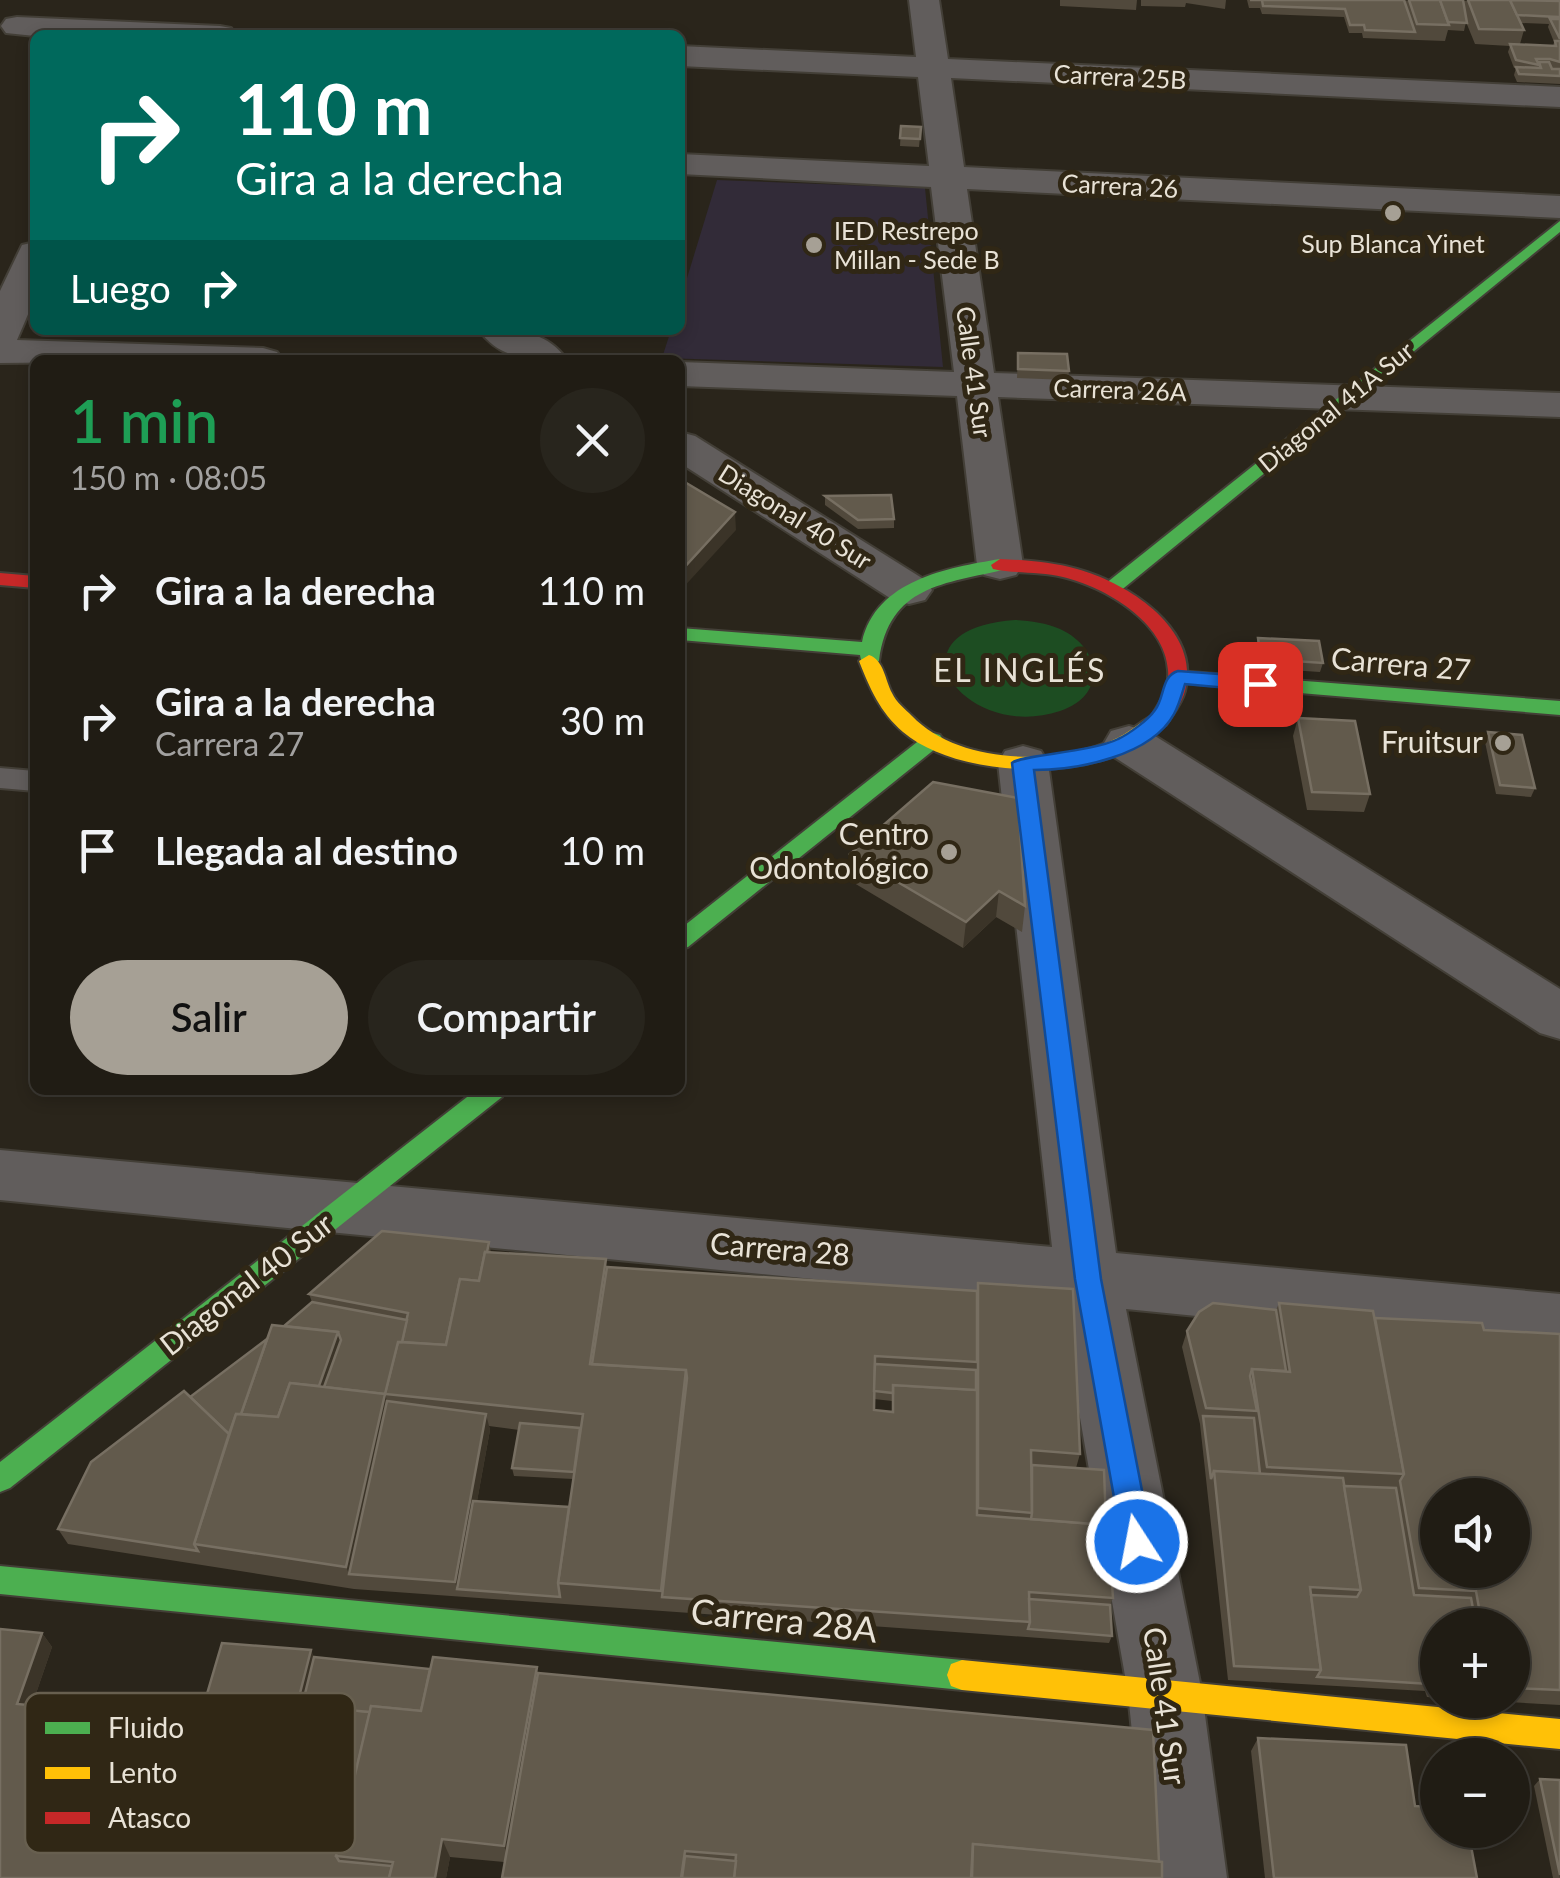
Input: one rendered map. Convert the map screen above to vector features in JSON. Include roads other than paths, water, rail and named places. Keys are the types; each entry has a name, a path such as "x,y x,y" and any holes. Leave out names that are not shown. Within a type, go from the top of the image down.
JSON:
{"street":[{"name":"Calle 41 Sur","path":"924,0 1000,565"},
{"path":"17,26 107,30"},
{"name":"Carrera 25B","path":"685,56 1560,97"},
{"name":"Carrera 26","path":"685,164 1560,207"},
{"name":"Diagonal 41A Sur","path":"1112,588 1560,224"},
{"path":"0,336 30,265"},
{"path":"508,335 539,355"},
{"path":"0,351 117,355"},
{"name":"Carrera 26A","path":"685,374 1560,405"},
{"name":"Diagonal 40 Sur","path":"685,447 909,590"},
{"path":"1000,565 1058,570 1112,588 1140,606 1162,628 1174,652 1178,677 1164,714 1128,743 1098,756 1061,763 1023,763 960,752 932,740 895,714 872,682 867,649 874,627 888,606 936,577 1000,565"},
{"path":"0,579 30,582"},
{"path":"685,634 867,649"},
{"name":"Carrera 27","path":"1178,677 1560,708"},
{"path":"685,938 932,740"},
{"path":"1128,743 1560,1017"},
{"name":"Calle 41 Sur","path":"1023,763 1088,1279 1165,1693 1187,1878"},
{"path":"1482,967 1560,974"},
{"name":"Diagonal 40 Sur","path":"0,1478 488,1095"},
{"name":"Carrera 28","path":"0,1175 1560,1323"},
{"name":"Carrera 28A","path":"0,1580 1560,1734"}],"lane":[{"path":"0,778 30,781"}],"place":[{"name":"Sup Blanca Yinet","path":"1393,213"},
{"name":"IED Restrepo Millan - Sede B","path":"814,245"},
{"name":"Fruitsur","path":"1503,743"},
{"name":"Centro Odontológico","path":"949,852"}],"district":[{"name":"EL INGLÉS","path":"1020,671"}]}
